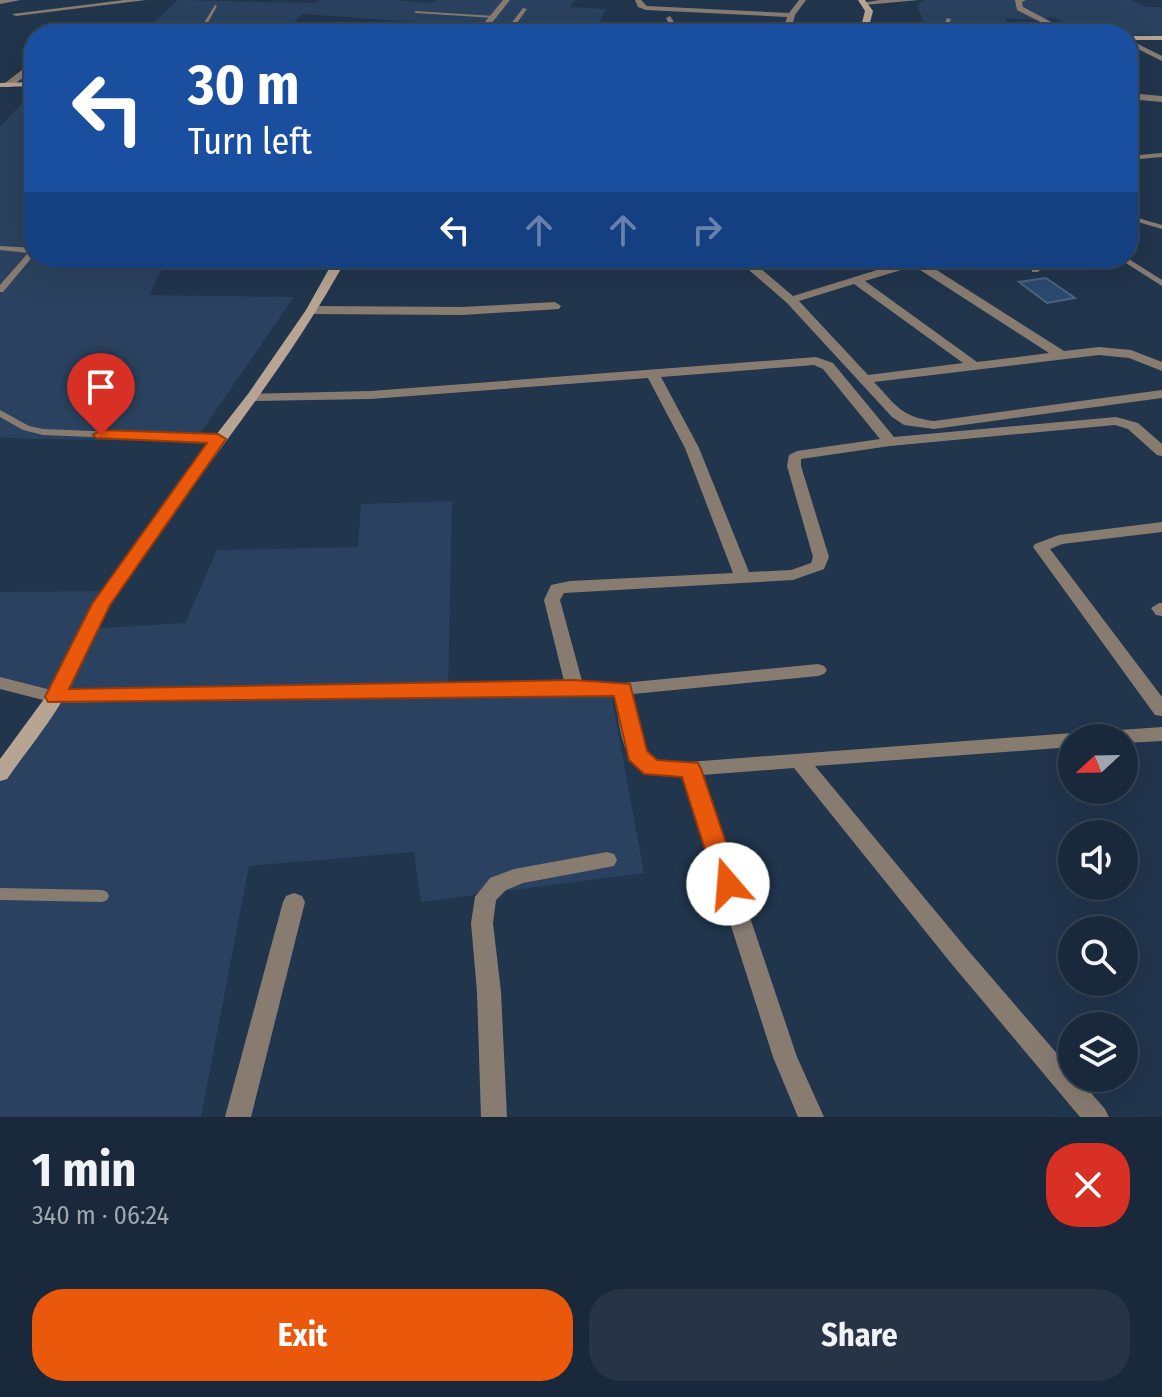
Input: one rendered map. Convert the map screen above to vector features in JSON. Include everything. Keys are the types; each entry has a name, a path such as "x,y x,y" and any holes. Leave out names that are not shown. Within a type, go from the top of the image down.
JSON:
{"street":[{"path":"0,2 18,0"},
{"path":"16,14 143,0"},
{"path":"488,24 507,0"},
{"path":"638,0 640,6 646,8 791,15"},
{"path":"789,24 791,15 803,0"},
{"path":"862,2 916,0"},
{"path":"1023,0 1018,1 1019,8 1050,24"},
{"path":"862,2 869,11 866,24"},
{"path":"670,18 673,24"},
{"path":"1138,39 1162,38"},
{"path":"1138,46 1162,59"},
{"path":"4,85 24,72"},
{"path":"4,85 24,84"},
{"path":"1138,97 1162,99"},
{"path":"0,774 55,697 101,604 218,439 253,397 312,310 335,268"},
{"path":"753,268 791,300 904,419 925,426 1162,394"},
{"path":"791,300 897,268"},
{"path":"933,268 1062,356"},
{"path":"857,281 972,364"},
{"path":"312,310 462,311 555,306"},
{"path":"865,379 972,364 1122,352 1162,367"},
{"path":"253,397 371,395 821,362 828,366 890,442"},
{"path":"653,375 687,437 743,578"},
{"path":"574,687 552,600 554,591 570,586 793,575 815,569 821,557 794,466 795,457 890,442 1116,421 1133,426 1162,452"},
{"path":"1162,527 1059,540 1041,547 1162,710"},
{"path":"0,683 55,697 574,687 623,689 818,670"},
{"path":"623,689 637,755 652,768 690,769 1058,741"},
{"path":"1138,736 1162,734"},
{"path":"798,759 948,944 1096,1117"},
{"path":"690,769 785,1057 811,1117"},
{"path":"494,1117 489,992 482,923 486,897 498,884 521,875 607,860"},
{"path":"238,1117 294,902"}],"lane":[{"path":"205,24 215,6"},
{"path":"514,24 525,9"},
{"path":"416,12 495,17"},
{"path":"947,24 949,19"},
{"path":"1138,157 1162,155"},
{"path":"1138,220 1162,227"},
{"path":"0,248 24,250"},
{"path":"0,290 24,262"},
{"path":"1137,268 1162,284"},
{"path":"0,413 26,428 43,432 218,439"},
{"path":"0,894 102,896"}],"shaded area":[{"path":"178,0 317,3 320,0 394,0 430,3 437,0 574,0 571,7 606,9 599,24 442,24 303,14 292,24 152,24"},
{"path":"1130,0 1147,7 1162,7 1162,40 1152,35 1138,35 1138,24 1069,24 1052,17 1039,20 1006,18 1007,24 924,23 918,8 920,2"},
{"path":"24,101 24,268 163,268 149,295 294,297 194,442 0,438 0,127"},
{"path":"452,501 448,695 610,688 644,873 421,902 414,852 249,866 201,1117 0,1117 0,767 54,696 0,687 0,592 108,591 86,629 185,623 217,550 358,547 361,504"}],"building":[{"path":"1046,278 1075,298 1047,303 1019,282"}],"route":[{"path":"101,435 218,439 101,604 55,697 341,694 574,687 623,689 637,755 652,768 661,771 690,769 728,884"}]}
